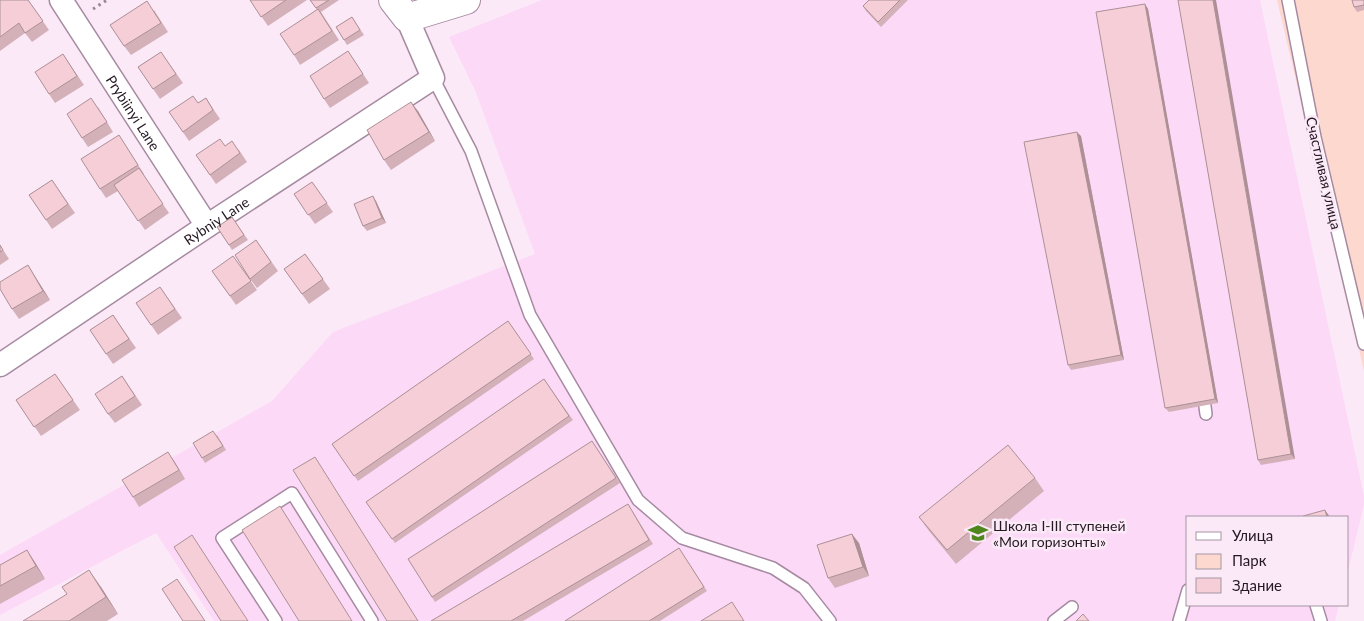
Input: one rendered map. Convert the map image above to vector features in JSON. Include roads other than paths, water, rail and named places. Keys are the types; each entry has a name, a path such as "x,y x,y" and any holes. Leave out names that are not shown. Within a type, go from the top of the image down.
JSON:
{"street":[{"name":"Prybiinyi Lane","path":"61,0 207,226"},
{"path":"433,78 400,9 466,0"},
{"name":"Rybniy Lane","path":"3,356 207,226 433,78"}],"lane":[{"name":"Счастливая улица","path":"1288,0 1315,137 1364,344"},
{"path":"433,78 470,151 530,315 638,500 682,538 773,568 804,588 830,621"},
{"path":"1202,385 1206,414"},
{"path":"276,621 222,538 292,492 372,621"},
{"path":"1179,621 1186,597"},
{"path":"1316,606 1321,621"},
{"path":"1054,621 1072,607"}],"place":[{"name":"Школа I-III ступеней «Мои горизонты»","path":"978,533"}]}
